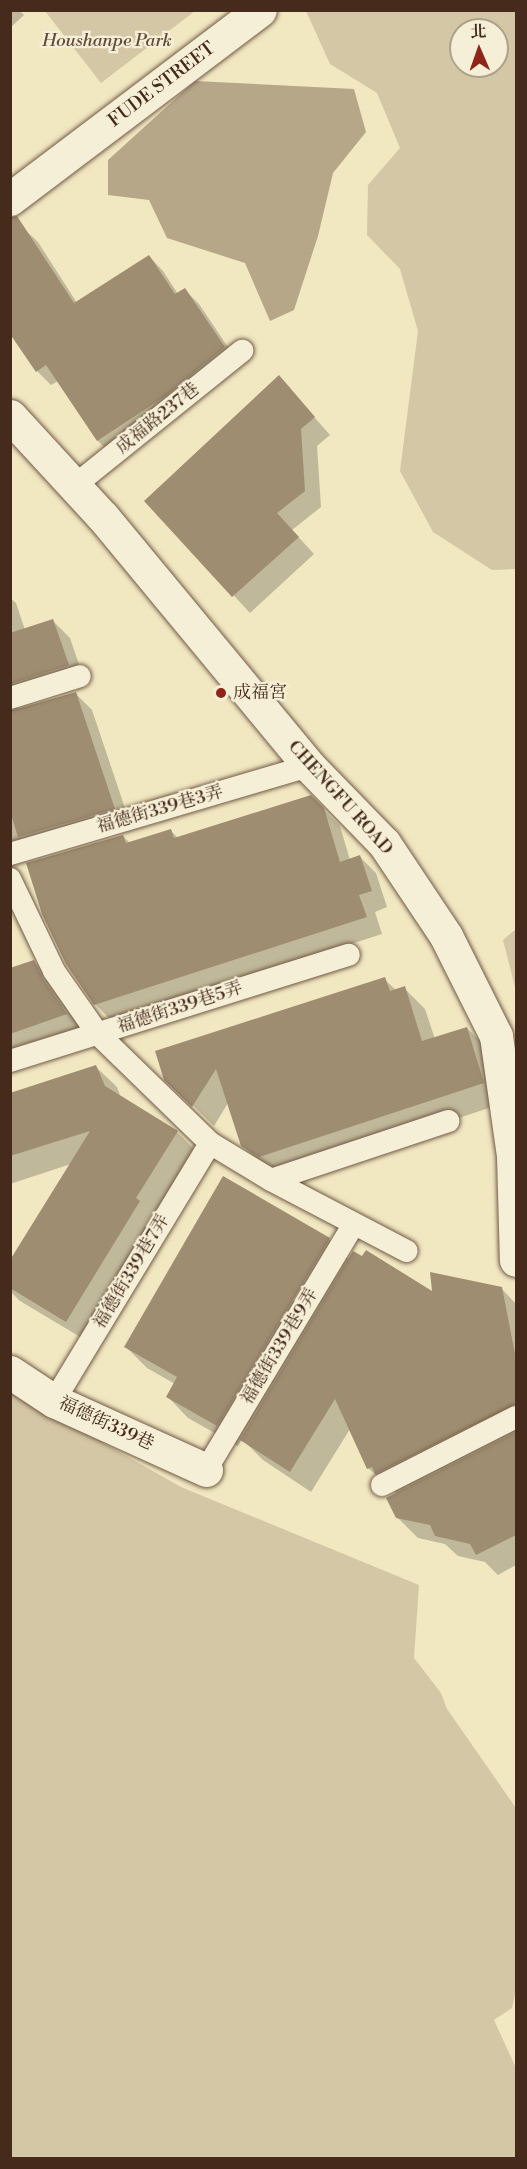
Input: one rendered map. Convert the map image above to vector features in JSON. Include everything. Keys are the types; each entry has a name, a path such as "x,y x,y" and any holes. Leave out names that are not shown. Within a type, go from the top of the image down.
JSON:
{"street":[{"name":"FUDE STREET","path":"10,199 260,10"},
{"name":"CHENGFU ROAD","path":"10,416 103,517 309,766 384,843 446,936 496,1036 513,1155 516,1260"},
{"name":"福德街339巷","path":"10,1372 54,1401 206,1470"}],"lane":[{"name":"成福路237巷","path":"74,486 242,351"},
{"path":"10,698 80,676"},
{"name":"福德街339巷3弄","path":"10,854 309,766"},
{"path":"10,879 54,971 98,1034 210,1143 271,1180 407,1251"},
{"name":"福德街339巷5弄","path":"10,1061 349,955"},
{"path":"271,1180 448,1121"},
{"name":"福德街339巷7弄","path":"54,1401 210,1143"},
{"name":"福德街339巷9弄","path":"206,1470 354,1224"},
{"path":"382,1485 516,1417"}],"green space":[{"name":"Houshanpe Park","path":"45,11 195,11 101,83"},
{"path":"306,11 516,11 516,569 492,570 433,532 400,471 418,331 400,269 367,235 368,185 400,148 377,93 330,64"},
{"path":"516,929 516,991 503,940"},
{"path":"10,1390 181,1487 419,1585 414,1658 441,1693 447,1709 516,1808 516,1990 512,2008 494,2020 516,2068 516,2158 11,2158"}],"shaded area":[{"path":"195,81 354,89 366,132 333,173 318,236 294,310 270,321 245,263 167,238 149,200 108,195 108,160"}],"building":[{"path":"17,216 74,303 149,255 175,294 185,288 225,347 164,397 97,441 46,365 36,372 10,334 10,217"},
{"path":"279,375 315,417 301,429 305,491 277,513 299,537 232,597 144,501"},
{"path":"53,619 69,665 10,684 10,633"},
{"path":"76,692 115,809 18,837 10,811 10,711"},
{"path":"311,795 324,808 340,862 360,855 372,891 359,895 367,917 94,1005 66,964 42,914 26,863 123,835 126,843 171,829 174,838"},
{"path":"34,960 43,979 67,1014 10,1034 10,968"},
{"path":"385,977 390,991 405,986 422,1041 467,1027 484,1083 259,1157 241,1146 216,1069 192,1107 164,1080 155,1051"},
{"path":"96,1065 105,1086 178,1131 136,1198 140,1201 66,1322 10,1288 10,1260 90,1131 10,1156 10,1093"},
{"path":"223,1176 330,1238 217,1426 166,1397 177,1377 124,1347"},
{"path":"366,1250 432,1291 430,1272 502,1287 516,1359 516,1404 375,1474 372,1467 367,1469 335,1399 290,1472 240,1440 353,1251 362,1256"},
{"path":"516,1432 516,1535 476,1555 470,1544 435,1536 430,1525 396,1518 386,1498"}],"place":[{"name":"成福宮","path":"221,693"}]}
